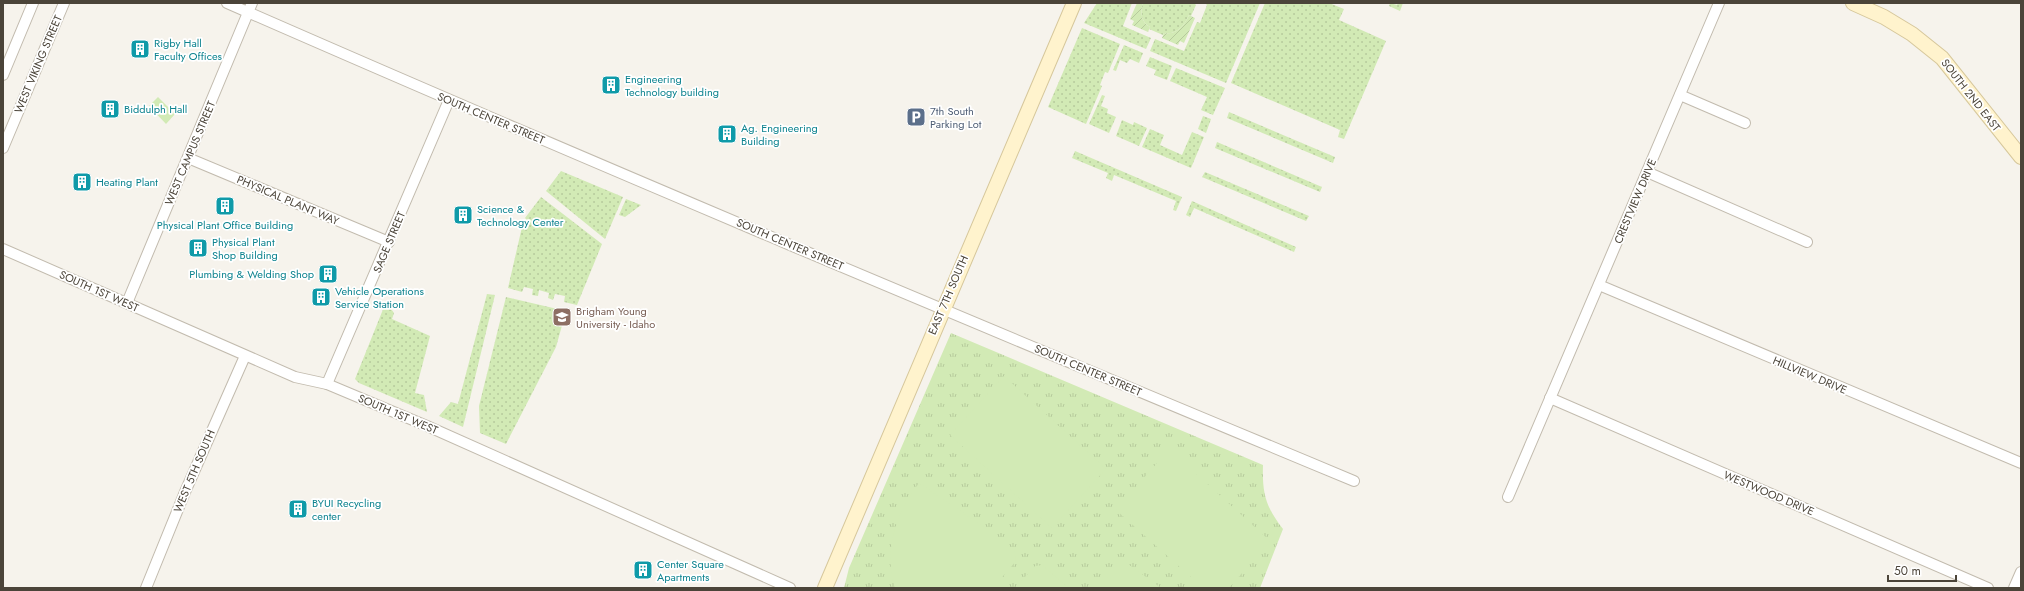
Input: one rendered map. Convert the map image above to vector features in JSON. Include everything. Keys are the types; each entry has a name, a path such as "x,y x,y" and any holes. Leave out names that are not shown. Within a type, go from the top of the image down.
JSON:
{"main road":[{"name":"EAST 7TH SOUTH","path":"825,588 942,309 1074,3"},
{"name":"SOUTH 2ND EAST","path":"1853,3 1884,16 1912,34 1942,58 2021,157"}],"street":[{"path":"3,75 34,3"},
{"name":"WEST VIKING STREET","path":"3,148 64,3"},
{"name":"SOUTH CENTER STREET","path":"227,3 250,8 449,100 942,309 1354,480"},
{"name":"CRESTVIEW DRIVE","path":"1508,497 1719,3"},
{"name":"WEST CAMPUS STREET","path":"127,303 250,8"},
{"path":"1680,95 1745,124"},
{"name":"SAGE STREET","path":"327,384 449,100"},
{"name":"PHYSICAL PLANT WAY","path":"188,158 389,242"},
{"path":"1647,172 1807,242"},
{"name":"SOUTH 1ST WEST","path":"3,249 295,377 327,384 427,426 790,588"},
{"name":"HILLVIEW DRIVE","path":"1599,285 2021,463"},
{"name":"WEST 5TH SOUTH","path":"146,588 187,486 245,356"},
{"name":"WESTWOOD DRIVE","path":"1550,398 1988,588"},
{"path":"2014,588 2021,572"}],"green space":[{"path":"1097,3 1132,3 1123,26 1151,38 1146,49 1084,23"},
{"path":"1137,3 1143,3 1142,16 1143,20 1150,27 1148,32 1132,25 1134,21 1130,19"},
{"path":"1143,3 1194,3 1196,5 1191,16 1189,15 1180,29 1173,33 1164,33 1163,35 1149,29 1150,27 1143,20"},
{"path":"1205,3 1260,3 1226,83 1150,51 1155,39 1184,51 1197,22 1200,23 1207,5"},
{"path":"1265,3 1329,3 1344,9 1339,20 1386,41 1344,139 1338,137 1340,130 1231,83"},
{"path":"1390,3 1397,5 1398,3 1403,3 1400,11 1389,6"},
{"path":"1189,15 1195,18 1184,43 1180,41 1178,45 1162,38 1164,33 1173,33 1180,29"},
{"path":"1082,28 1120,44 1108,73 1105,72 1100,85 1102,86 1086,124 1048,107"},
{"path":"1124,45 1143,53 1139,63 1130,59 1127,63 1120,60 1116,71 1113,70"},
{"path":"1150,57 1172,66 1167,80 1154,75 1156,70 1146,66"},
{"path":"1176,68 1225,88 1213,115 1201,110 1207,97 1170,81"},
{"path":"1102,95 1105,96 1101,106 1108,109 1107,113 1116,117 1109,133 1089,124"},
{"path":"158,97 175,114 166,124 149,106"},
{"path":"1229,112 1335,157 1333,163 1227,118"},
{"path":"1203,116 1211,119 1206,133 1198,129"},
{"path":"1122,120 1133,125 1134,122 1147,128 1139,146 1116,136"},
{"path":"1150,129 1164,135 1160,145 1182,155 1192,132 1204,137 1191,168 1142,147"},
{"path":"1217,142 1322,187 1320,192 1215,148"},
{"path":"1075,151 1182,197 1176,211 1173,210 1176,201 1114,175 1112,181 1106,178 1108,173 1072,158"},
{"path":"561,171 623,197 605,239 546,191"},
{"path":"1205,172 1309,216 1306,221 1202,177"},
{"path":"541,197 602,244 577,305 564,302 565,296 555,294 553,300 548,298 549,293 539,290 538,296 532,295 533,289 524,287 522,292 508,288 522,227 528,221 525,218"},
{"path":"626,199 641,205 625,217 619,215"},
{"path":"1192,201 1296,247 1294,252 1194,208 1190,217 1186,215"},
{"path":"487,294 495,295 463,427 439,416 451,402 458,404"},
{"path":"506,297 566,311 556,347 506,444 480,433 479,406"},
{"path":"386,302 394,313 392,319 430,336 415,393 424,395 427,412 359,383 355,379"},
{"path":"951,333 1263,465 1263,484 1266,500 1283,529 1260,588 844,588 849,568"},
{"path":"1004,376 1106,469 1052,528 950,435"},
{"path":"1169,449 1270,541 1229,588 1203,588 1116,510"},
{"path":"919,483 987,529 1014,550 1016,561 993,588 895,588 890,560 894,532 904,507"},
{"path":"1124,561 1161,588 1106,588 1104,582 1114,569"},
{"path":"1042,565 1069,588 1015,588 1035,566"}],"place":[{"name":"Rigby Hall Faculty Offices","path":"140,49"},
{"name":"Engineering Technology building","path":"611,85"},
{"name":"Biddulph Hall","path":"110,109"},
{"name":"7th South Parking Lot","path":"916,117"},
{"name":"Ag. Engineering Building","path":"727,134"},
{"name":"Heating Plant","path":"82,182"},
{"name":"Physical Plant Office Building","path":"225,206"},
{"name":"Science & Technology Center","path":"463,215"},
{"name":"Physical Plant Shop Building","path":"198,248"},
{"name":"Plumbing & Welding Shop","path":"328,274"},
{"name":"Vehicle Operations Service Station","path":"321,297"},
{"name":"Brigham Young University - Idaho","path":"562,317"},
{"name":"BYUI Recycling center","path":"298,509"},
{"name":"Center Square Apartments","path":"643,570"}]}
